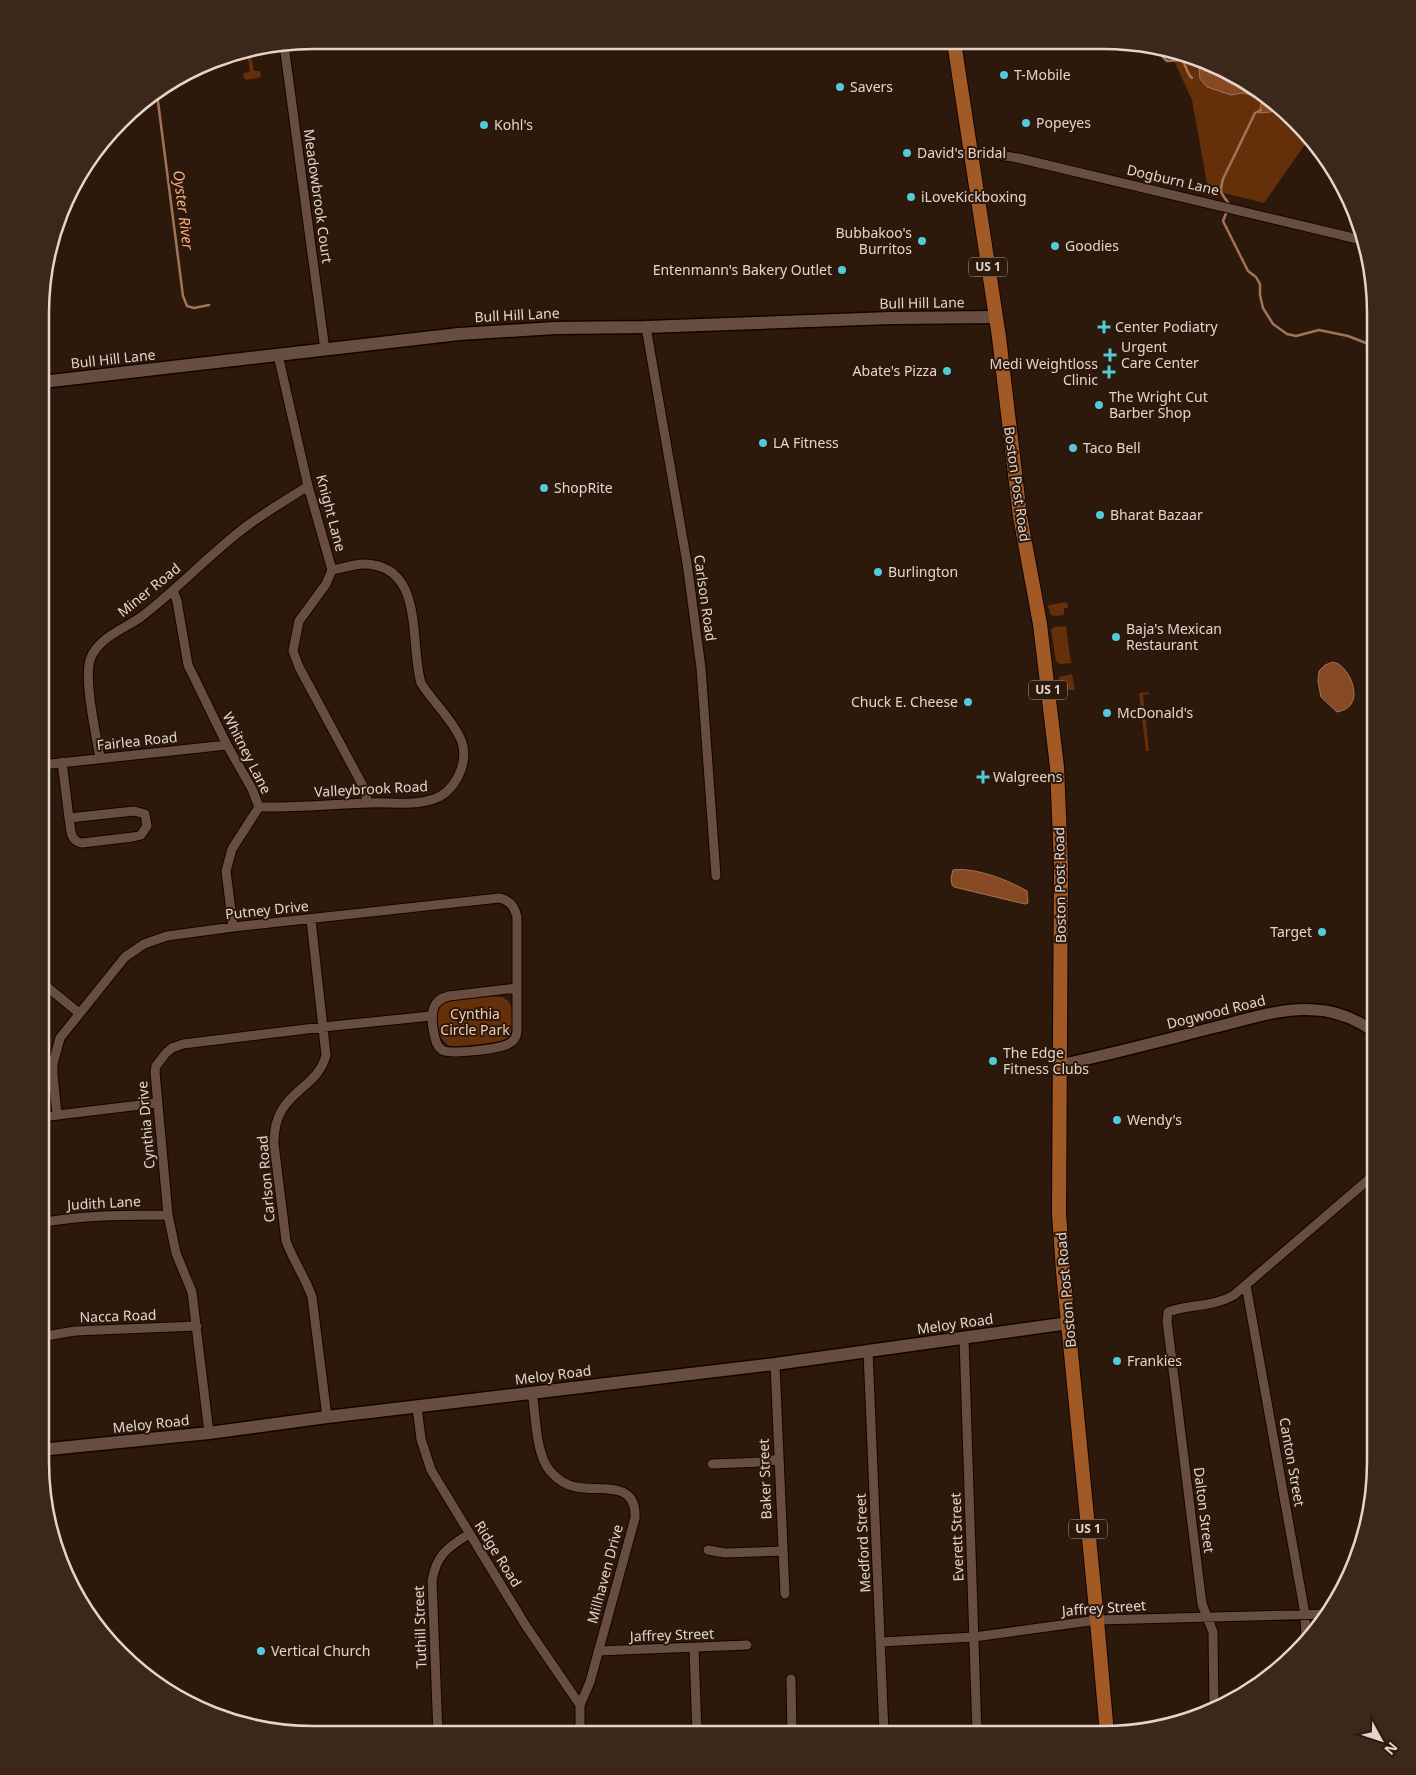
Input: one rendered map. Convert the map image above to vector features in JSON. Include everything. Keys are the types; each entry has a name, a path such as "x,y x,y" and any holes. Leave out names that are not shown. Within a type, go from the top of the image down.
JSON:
{"main road":[{"name":"Boston Post Road","path":"955,49 996,317 1020,516 1040,624 1056,767 1062,865 1059,1213 1106,1726"},
{"name":"Bull Hill Lane","path":"49,381 459,334 555,328 884,318 996,317"},
{"name":"Meloy Road","path":"49,1449 209,1433 532,1392 775,1364 1069,1323"}],"street":[{"name":"Meadowbrook Court","path":"285,50 325,350"},
{"name":"Dogburn Lane","path":"972,157 988,154 1018,158 1356,239"},
{"name":"Carlson Road","path":"646,326 687,563 701,668 716,876"},
{"name":"Knight Lane","path":"278,355 308,486 332,570 326,584 299,621 293,650 299,668 363,786 368,803"},
{"name":"Miner Road","path":"100,758 88,677 90,661 98,646 141,617 238,532 308,486"},
{"name":"Valleybrook Road","path":"259,807 279,808 423,802 435,799 445,793 457,779 461,770 462,746 460,737 421,683 411,601 402,583 385,568 372,565 354,565 332,570"},
{"name":"Whitney Lane","path":"173,590 177,601 188,665 227,745 252,789 259,807 232,849 226,871 233,927"},
{"name":"Fairlea Road","path":"51,764 227,745"},
{"path":"62,762 72,837 78,842 133,837 141,835 147,826 144,814 134,811 70,818"},
{"name":"Putney Drive","path":"57,1114 53,1075 56,1050 63,1034 131,952 144,944 167,936 499,898 512,904 517,917 517,988"},
{"name":"Carlson Road","path":"311,920 326,1055 317,1073 289,1099 280,1113 274,1130 286,1241 291,1256 306,1281 312,1297 327,1417"},
{"path":"517,988 517,1034 514,1040 506,1045 458,1052 445,1051 440,1048 435,1040 431,1016 436,1004 446,996 517,988"},
{"path":"49,989 79,1013"},
{"name":"Dogwood Road","path":"1060,1065 1121,1052 1264,1015 1292,1010 1317,1010 1342,1015 1367,1027"},
{"name":"Cynthia Drive","path":"209,1433 192,1292 176,1253 168,1215 157,1103 156,1066 172,1048 183,1044 431,1016"},
{"path":"49,1116 157,1103"},
{"path":"1246,1285 1367,1181"},
{"name":"Judith Lane","path":"49,1221 66,1218 119,1215 168,1215"},
{"name":"Dalton Street","path":"1214,1702 1213,1632 1202,1604 1168,1331 1168,1312 1224,1301 1246,1285"},
{"name":"Canton Street","path":"1246,1285 1305,1614 1306,1632"},
{"name":"Nacca Road","path":"49,1335 75,1331 197,1326"},
{"name":"Everett Street","path":"964,1338 977,1726"},
{"name":"Medford Street","path":"868,1351 884,1726"},
{"name":"Baker Street","path":"775,1364 784,1594"},
{"name":"Millhaven Drive","path":"532,1392 541,1453 548,1470 560,1481 574,1487 607,1488 622,1491 630,1499 634,1508 635,1518 590,1682 580,1705 580,1726"},
{"name":"Ridge Road","path":"417,1407 421,1439 431,1470 526,1626 580,1705"},
{"path":"712,1464 763,1462 778,1459"},
{"name":"Tuthill Street","path":"438,1726 432,1581 437,1561 444,1552 469,1534"},
{"path":"708,1550 725,1553 782,1551"},
{"name":"Jaffrey Street","path":"881,1642 974,1636 1097,1620 1319,1614"},
{"name":"Jaffrey Street","path":"598,1651 747,1646"},
{"path":"694,1648 697,1726"},
{"path":"791,1679 792,1726"}],"green space":[{"path":"251,56 254,71 260,71 261,77 246,80 243,73 250,72 248,57"},
{"path":"1173,58 1220,76 1250,93 1277,114 1306,143 1264,203 1208,189 1192,100"},
{"path":"1066,602 1068,608 1064,608 1064,615 1051,615 1049,605"},
{"path":"1066,626 1071,663 1060,664 1056,661 1051,630 1054,627"},
{"path":"1072,674 1075,690 1061,690 1059,677"},
{"path":"1149,692 1149,694 1143,695 1149,751 1146,751 1139,693"},
{"name":"Cynthia Circle Park","path":"502,997 509,1002 512,1010 512,1031 506,1039 492,1043 454,1047 448,1045 443,1040 437,1027 437,1013 444,1004 463,999"}],"shaded area":[{"path":"1199,67 1220,76 1253,95 1242,93 1231,95 1207,87 1200,79"},
{"path":"1262,101 1273,110 1271,112 1259,113"},
{"path":"1333,662 1338,664 1347,673 1351,679 1354,693 1350,706 1345,710 1337,712 1321,697 1318,681 1319,671 1325,665"},
{"path":"953,870 981,872 1011,883 1027,891 1028,903 1025,904 954,887 951,878"}],"waterway":[{"path":"1163,56 1167,61 1179,60"},
{"path":"1183,61 1192,78"},
{"name":"Oyster River","path":"158,99 183,296 187,306 194,308 209,305"},
{"path":"1229,204 1222,193 1223,179 1255,113 1261,110"},
{"path":"1227,211 1223,221 1248,271 1256,277 1260,284 1263,308 1273,324 1287,334 1296,336 1319,330 1348,336 1367,343"}],"place":[{"name":"T-Mobile","path":"1004,75"},
{"name":"Savers","path":"840,87"},
{"name":"Popeyes","path":"1026,123"},
{"name":"Kohl's","path":"484,125"},
{"name":"David's Bridal","path":"907,153"},
{"name":"iLoveKickboxing","path":"911,197"},
{"name":"Bubbakoo's Burritos","path":"922,241"},
{"name":"Goodies","path":"1055,246"},
{"name":"Entenmann's Bakery Outlet","path":"842,270"},
{"name":"Center Podiatry","path":"1104,327"},
{"name":"Urgent Care Center","path":"1110,355"},
{"name":"Abate's Pizza","path":"947,371"},
{"name":"Medi Weightloss Clinic","path":"1109,372"},
{"name":"The Wright Cut Barber Shop","path":"1099,405"},
{"name":"LA Fitness","path":"763,443"},
{"name":"Taco Bell","path":"1073,448"},
{"name":"ShopRite","path":"544,488"},
{"name":"Bharat Bazaar","path":"1100,515"},
{"name":"Burlington","path":"878,572"},
{"name":"Baja's Mexican Restaurant","path":"1116,637"},
{"name":"Chuck E. Cheese","path":"968,702"},
{"name":"McDonald's","path":"1107,713"},
{"name":"Walgreens","path":"983,777"},
{"name":"Target","path":"1322,932"},
{"name":"The Edge Fitness Clubs","path":"993,1061"},
{"name":"Wendy's","path":"1117,1120"},
{"name":"Frankies","path":"1117,1361"},
{"name":"Vertical Church","path":"261,1651"}]}
